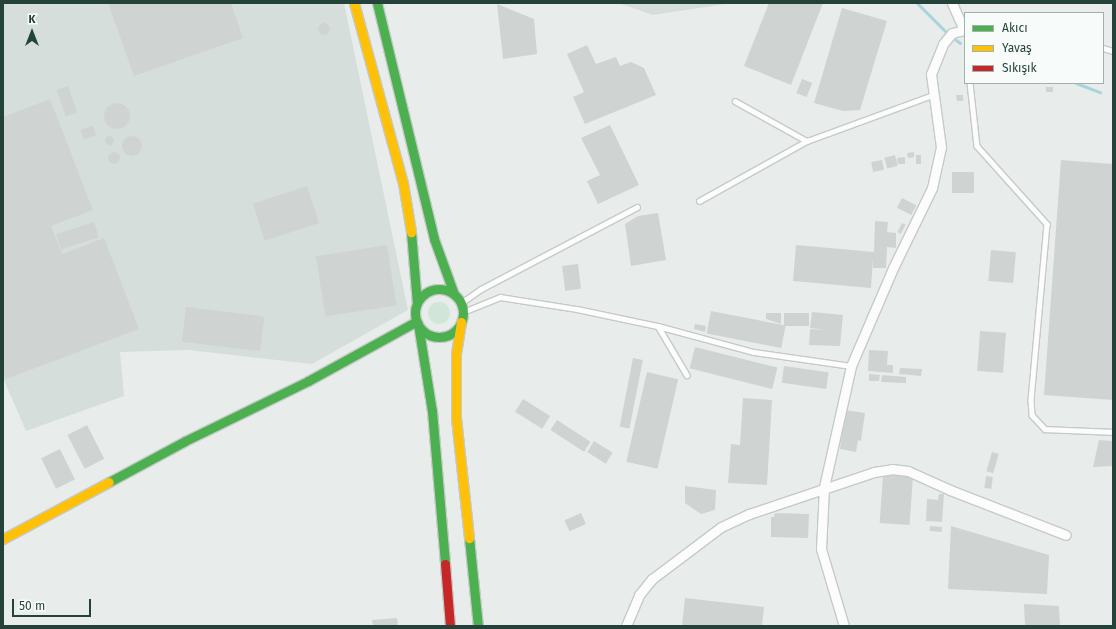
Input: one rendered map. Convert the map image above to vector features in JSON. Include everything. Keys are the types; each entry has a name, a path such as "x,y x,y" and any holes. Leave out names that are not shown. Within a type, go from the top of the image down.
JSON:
{"street":[{"path":"354,3 403,183 414,246 417,322 432,411 450,626"},
{"path":"378,3 434,239 454,294 461,303 463,312 456,354 456,418 478,626"},
{"path":"952,3 964,29"},
{"path":"844,626 821,548 824,487 851,366 893,268 932,188 941,147 931,74 936,56 952,33 964,31"},
{"path":"417,304 421,297 433,290 447,291 454,294"},
{"path":"417,322 429,334 444,336 451,334 461,322"},
{"path":"3,539 185,441 308,380 417,322"},
{"path":"626,626 639,595 652,579 721,527 749,514 824,487 874,472 892,469 908,471 950,490 1066,535"}],"lane":[{"path":"970,84 977,146 1047,224 1031,400 1032,415 1045,429 1113,432"},
{"path":"699,201 807,142 933,95"},
{"path":"735,101 807,142"},
{"path":"461,303 481,289 637,207"},
{"path":"463,312 500,297 577,309 658,326 754,352 851,366"},
{"path":"658,326 686,375"}],"shaded area":[{"path":"3,3 344,3 408,310 312,364 189,350 120,352 124,396 26,431 3,378"},
{"path":"618,3 732,3 653,15"}],"green space":[{"path":"439,302 447,305 450,313 447,321 439,324 431,321 428,313 431,305"}],"building":[{"path":"108,3 231,3 243,38 134,76"},
{"path":"769,3 823,3 791,85 744,66"},
{"path":"497,4 534,19 537,54 503,59"},
{"path":"842,8 887,21 860,110 843,111 814,103"},
{"path":"322,23 326,23 330,29 326,35 322,35 318,31 318,27"},
{"path":"587,45 596,64 616,57 620,66 631,62 644,68 656,95 585,124 573,97 584,92 567,54"},
{"path":"802,79 812,83 807,97 796,93"},
{"path":"68,86 77,112 66,116 57,90"},
{"path":"1046,87 1053,87 1053,92 1046,92"},
{"path":"956,95 963,95 963,101 957,101"},
{"path":"50,99 93,210 51,226 62,254 104,238 139,329 6,379 3,372 3,117"},
{"path":"117,103 126,107 130,116 126,125 117,129 108,125 104,116 108,107"},
{"path":"610,125 639,185 598,204 587,181 600,175 581,138"},
{"path":"93,126 96,136 83,139 81,130"},
{"path":"107,136 111,136 113,140 111,144 107,144 105,142 105,138"},
{"path":"128,136 136,136 142,142 142,150 136,156 128,156 122,150 122,142"},
{"path":"112,152 116,152 120,158 116,164 112,164 108,160 108,156"},
{"path":"914,152 914,157 908,158 907,153"},
{"path":"895,155 898,166 887,168 884,158"},
{"path":"916,155 921,155 921,164 916,164"},
{"path":"905,157 905,164 898,164 897,158"},
{"path":"882,160 884,170 873,172 871,162"},
{"path":"1061,160 1113,164 1113,400 1044,395"},
{"path":"952,172 974,172 974,193 952,193"},
{"path":"307,186 319,223 265,241 253,204"},
{"path":"902,198 916,205 911,215 897,208"},
{"path":"658,213 666,260 631,266 625,224 638,216"},
{"path":"875,221 888,222 887,232 896,233 896,248 887,247 886,268 873,268 873,258 871,288 793,281 796,245 874,252"},
{"path":"94,222 99,237 61,250 56,234"},
{"path":"902,223 906,225 901,234 897,232"},
{"path":"387,245 397,305 325,317 316,256"},
{"path":"991,250 1016,252 1013,283 988,281"},
{"path":"578,264 581,289 565,291 562,266"},
{"path":"186,307 264,317 260,351 182,342"},
{"path":"711,311 786,326 781,348 707,334"},
{"path":"812,312 843,315 840,346 809,345 810,329 829,330 810,328"},
{"path":"766,313 781,313 781,324 766,319"},
{"path":"784,313 809,313 809,326 784,326"},
{"path":"695,324 706,326 705,332 694,329"},
{"path":"980,331 1006,333 1003,373 977,371"},
{"path":"695,347 777,368 772,389 690,368"},
{"path":"869,350 888,351 887,365 893,365 893,373 868,371"},
{"path":"633,358 643,360 629,429 620,427"},
{"path":"784,366 829,372 826,389 782,383"},
{"path":"900,368 922,369 921,376 899,374"},
{"path":"647,372 678,379 657,469 626,462"},
{"path":"869,374 880,375 879,381 869,381"},
{"path":"882,375 906,377 906,383 881,382"},
{"path":"743,398 772,400 767,485 728,483 731,444 740,445"},
{"path":"523,399 550,416 542,429 515,412"},
{"path":"845,410 865,413 861,441 858,440 856,452 840,449"},
{"path":"557,420 591,442 584,452 550,430"},
{"path":"87,425 104,459 85,469 67,435"},
{"path":"1099,440 1113,441 1113,466 1093,467"},
{"path":"594,441 613,453 606,464 587,452"},
{"path":"60,449 75,480 56,489 41,458"},
{"path":"992,452 999,454 993,473 986,471"},
{"path":"883,475 913,477 910,525 880,523"},
{"path":"986,476 993,477 991,489 984,488"},
{"path":"685,486 716,490 715,510 701,514 685,503"},
{"path":"939,494 944,494 942,522 926,521 927,499 938,500"},
{"path":"581,513 586,524 569,531 565,520"},
{"path":"775,513 809,514 808,538 771,537 771,517 774,517"},
{"path":"930,526 942,527 942,532 930,531"},
{"path":"951,526 1049,555 1047,594 948,589"},
{"path":"685,598 764,607 762,626 682,626"},
{"path":"1024,604 1059,606 1060,626 1025,626"},
{"path":"397,618 398,626 373,626 372,620"}],"waterway":[{"path":"917,3 945,31"},
{"path":"952,37 960,43"},
{"path":"1079,84 1100,92"}],"traffic: fast":[{"path":"377,3 434,239 454,294"},
{"path":"411,232 417,303"},
{"path":"439,289 448,291 456,296 461,304 463,313 461,322 456,330 448,335 439,337 430,335 422,330 417,322 415,313 417,304 422,296 430,291 439,289"},
{"path":"109,482 185,441 308,381 417,321"},
{"path":"418,324 432,411 445,564"},
{"path":"469,538 478,626"}],"traffic: slow":[{"path":"354,3 403,183 411,232"},
{"path":"461,322 456,354 456,418 469,538"},
{"path":"3,539 109,482"}],"traffic: jam":[{"path":"445,564 450,626"}]}
